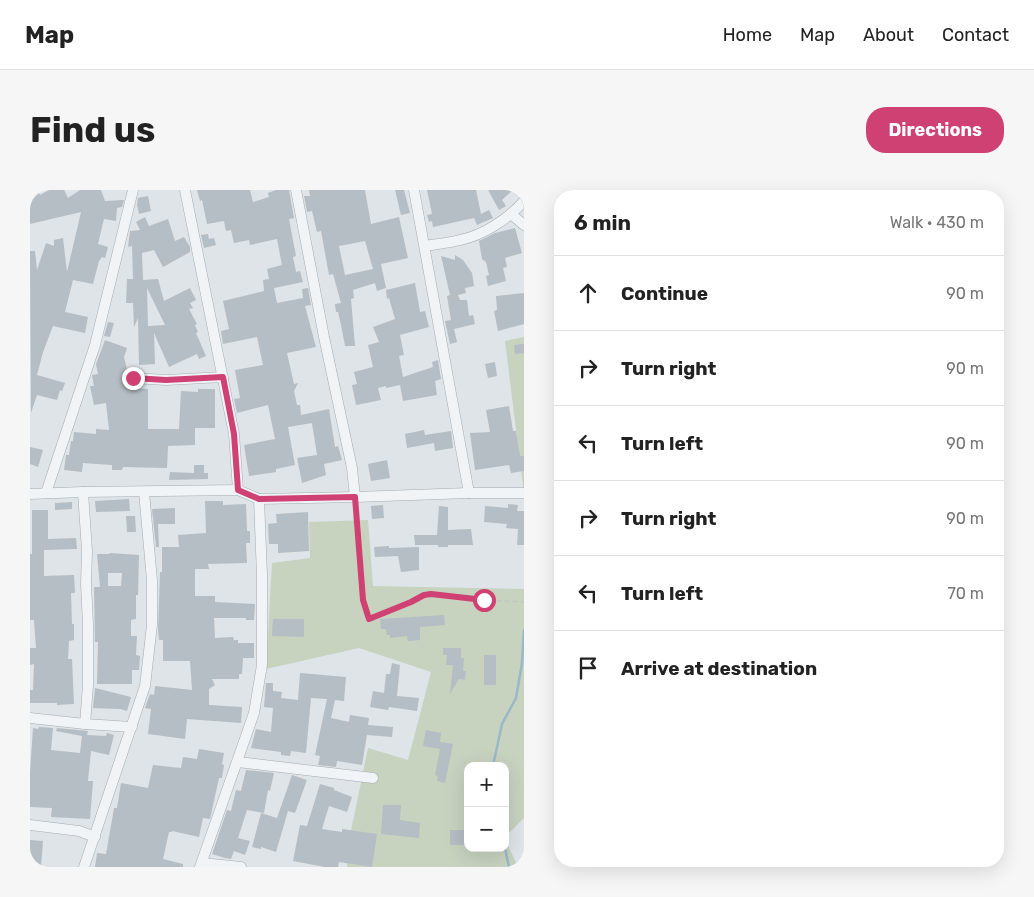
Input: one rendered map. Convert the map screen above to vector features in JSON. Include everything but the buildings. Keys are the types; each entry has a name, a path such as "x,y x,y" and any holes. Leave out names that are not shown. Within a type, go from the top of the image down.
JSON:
{"street":[{"path":"46,493 94,345 133,190"},
{"path":"185,190 234,434 238,490"},
{"path":"296,190 324,337 352,468 355,497"},
{"path":"414,190 469,493"},
{"path":"425,246 462,240 503,221 524,202"},
{"path":"511,214 524,225"},
{"path":"133,378 166,380 223,377"},
{"path":"30,494 238,490 259,499 524,493"},
{"path":"83,492 87,551 88,624 88,685 85,724"},
{"path":"84,867 96,838 145,686 152,625 152,580 144,492"},
{"path":"241,867 201,865 254,713 262,665 262,575 259,499"},
{"path":"30,718 85,724 132,726"},
{"path":"238,762 373,778"},
{"path":"30,825 79,831 96,838"}],"path":[{"path":"355,497 363,600 369,619 424,595 431,594 524,602"}],"green space":[{"path":"524,337 524,494 505,341"},
{"path":"368,520 373,586 524,589 524,818 509,833 509,762 464,762 464,852 509,852 509,848 518,867 347,867 351,831 368,748 408,760 431,672 359,648 266,669 272,563 310,558 309,522"}],"waterway":[{"path":"494,762 502,724 516,698 522,663 524,630"},
{"path":"506,852 509,867"}],"route":[{"path":"133,378 166,380 223,377 234,434 238,490 259,499 355,497 363,600 369,619 424,595 431,594 484,600"}]}
